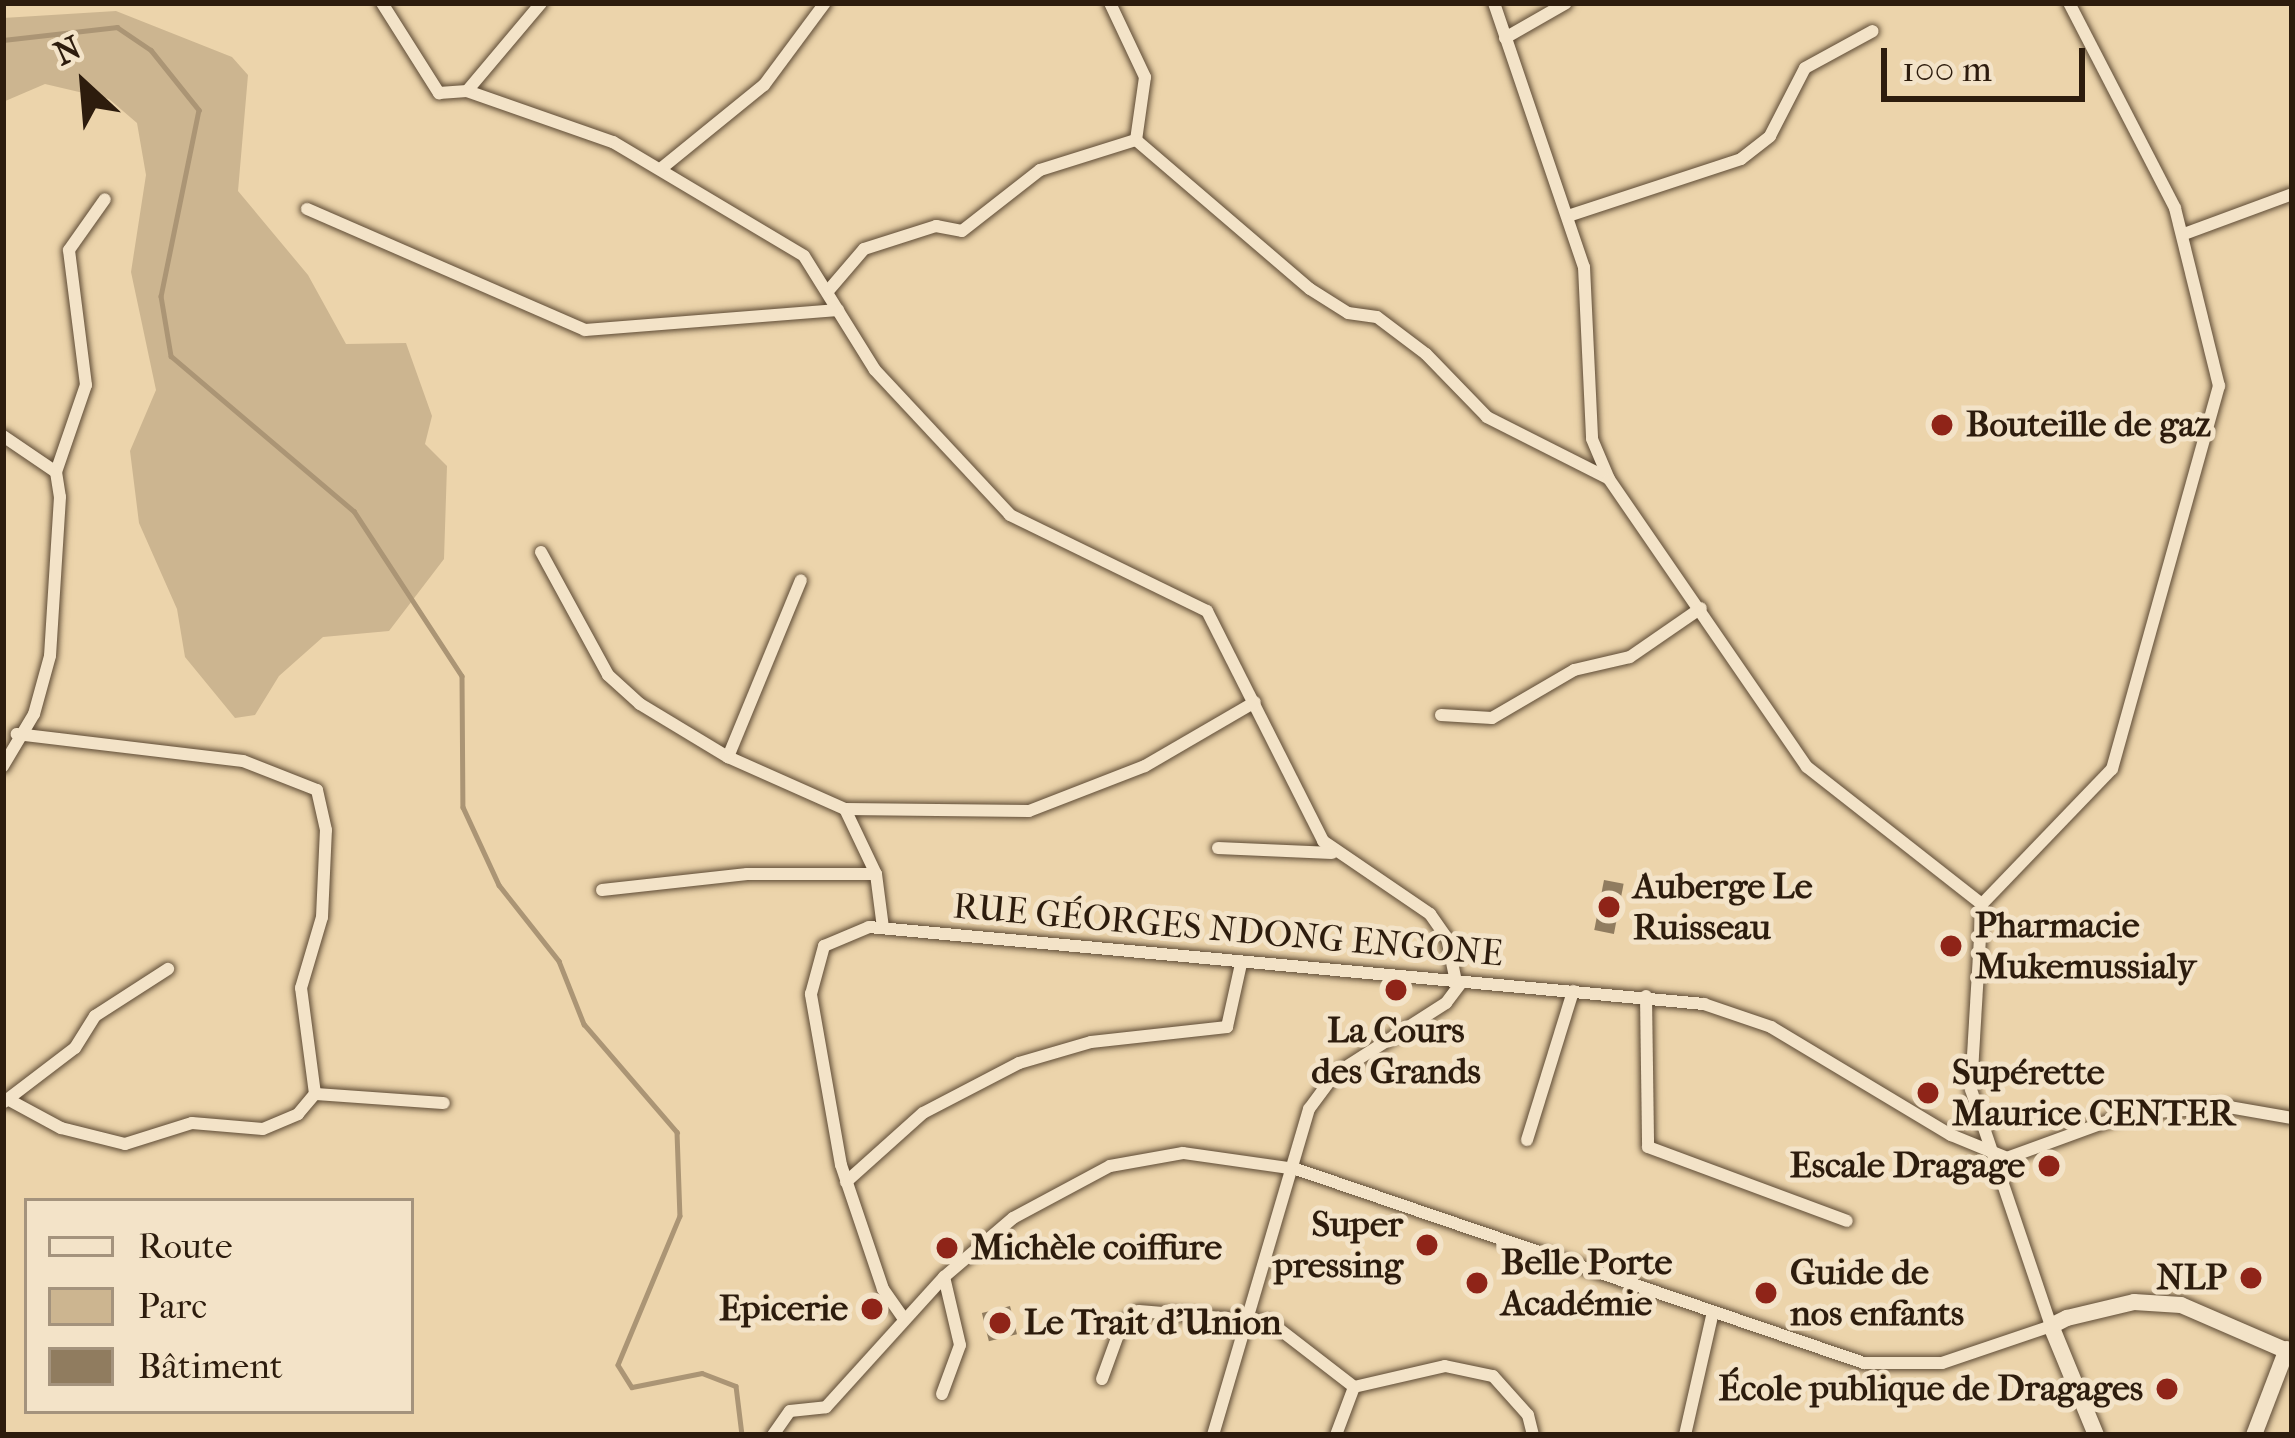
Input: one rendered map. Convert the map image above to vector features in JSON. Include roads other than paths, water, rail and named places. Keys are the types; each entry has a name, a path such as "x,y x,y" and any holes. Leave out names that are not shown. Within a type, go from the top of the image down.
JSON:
{"main road":[{"path":"2096,1435 2051,1326 2154,1302 2207,1311 2290,1348 2254,1435"}],"street":[{"path":"382,3 416,70 439,92 466,91 663,167 725,215 804,256 875,370 1010,515 1208,611 1332,853"},
{"path":"466,91 541,3"},
{"path":"663,167 764,85 825,3"},
{"path":"1110,3 1145,77 1136,140"},
{"path":"1494,3 1571,215 1587,294 1592,439 1609,478 1807,767 1982,904"},
{"path":"1505,38 1566,3"},
{"path":"773,1435 790,1412 826,1407 944,1277 1013,1218 1110,1166 1217,1152 1295,1169 1712,1316 1887,1366 1942,1363 2051,1326 1987,1153 1970,1071 1982,904 2092,797 2118,753 2216,416 2217,369 2184,234 2068,3"},
{"path":"1571,215 1741,159 1770,136 1805,68 1873,31"},
{"path":"828,291 864,248 936,226 962,230 1040,170 1136,140"},
{"path":"1136,140 1310,290 1348,313 1377,317 1426,354 1487,417 1609,478"},
{"path":"2184,234 2292,194"},
{"path":"3,766 17,734 34,714 50,656 56,472 86,386 69,250 105,199"},
{"path":"307,209 585,330 838,310"},
{"path":"3,436 56,472"},
{"path":"541,552 608,675 728,757 844,809 1029,811 1144,766 1256,702"},
{"path":"728,757 801,580"},
{"path":"1441,715 1492,718 1574,670 1630,657 1701,608"},
{"path":"17,734 243,761 317,790 322,917 301,988 315,1094"},
{"path":"844,809 877,874 883,928"},
{"path":"1213,1435 1310,1109 1335,1074 1446,1004 1459,982 1447,938 1430,914 1332,853 1218,848"},
{"path":"602,890 747,874 877,874"},
{"name":"RUE GÉORGES NDONG ENGONE","path":"904,1319 883,1289 846,1182 811,973 837,938 883,928 1241,964 1646,996 1771,1027 1987,1153"},
{"path":"846,1182 923,1113 1019,1063 1091,1042 1227,1027 1241,964"},
{"path":"168,969 95,1016 75,1048 7,1102 61,1128 125,1144 214,1120 279,1126 315,1094 444,1103"},
{"path":"1527,1140 1573,991"},
{"path":"1646,996 1648,1148 1847,1221"},
{"path":"1987,1153 2007,1158 2147,1112 2229,1107 2292,1118"},
{"path":"941,1394 959,1345 944,1277"},
{"path":"1102,1379 1128,1316 1250,1315 1354,1387 1445,1366 1493,1376 1533,1435"},
{"path":"1685,1435 1712,1316"},
{"path":"1336,1435 1354,1387"}],"waterway":[{"path":"3,40 117,27 151,50 199,110 161,296 171,356 354,511 462,676 463,807 499,885 559,961 584,1024 677,1132 680,1216 618,1365 632,1387 702,1373 736,1386 742,1435"}],"place":[{"name":"Bouteille de gaz","path":"1942,425"},
{"name":"Auberge Le Ruisseau","path":"1609,907"},
{"name":"Pharmacie Mukemussialy","path":"1951,946"},
{"name":"La Cours des Grands","path":"1396,990"},
{"name":"Supérette Maurice CENTER","path":"1928,1093"},
{"name":"Escale Dragage","path":"2049,1166"},
{"name":"Super pressing","path":"1427,1245"},
{"name":"Michèle coiffure","path":"947,1248"},
{"name":"NLP","path":"2251,1278"},
{"name":"Belle Porte Académie","path":"1477,1283"},
{"name":"Guide de nos enfants","path":"1766,1293"},
{"name":"Epicerie","path":"872,1309"},
{"name":"Le Trait d'Union","path":"1000,1323"},
{"name":"École publique de Dragages","path":"2167,1389"}]}
